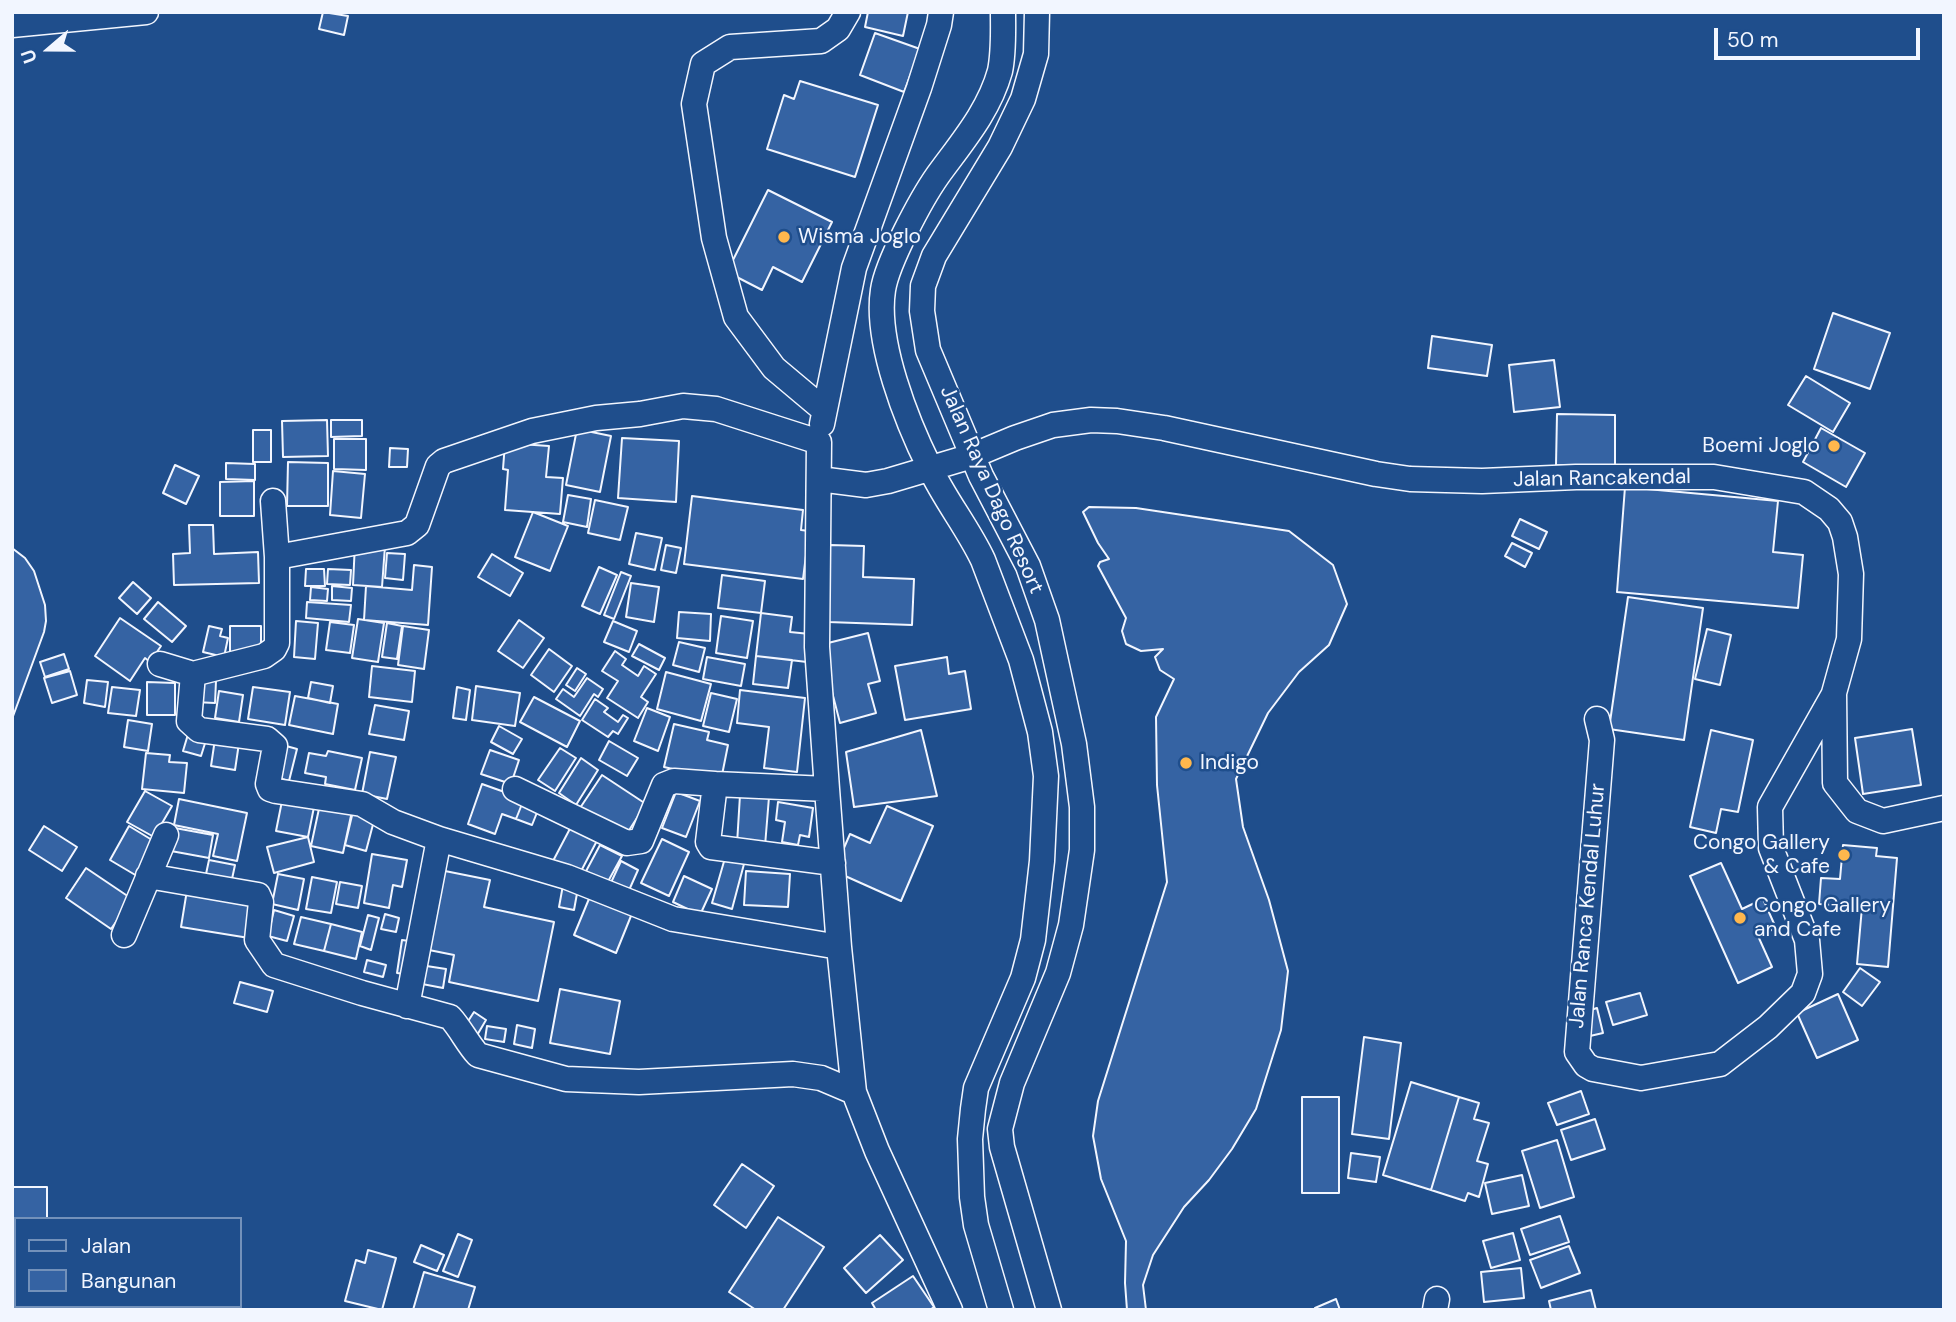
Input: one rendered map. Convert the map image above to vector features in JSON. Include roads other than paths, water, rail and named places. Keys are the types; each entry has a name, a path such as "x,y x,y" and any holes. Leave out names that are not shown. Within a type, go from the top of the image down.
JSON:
{"street":[{"path":"12,25 146,12"},
{"path":"824,410 774,368 736,317 714,238 694,104 703,64 730,47 821,41 838,29 848,12"},
{"path":"941,12 919,88 854,268 824,410 819,442 817,647 839,947 854,1092 877,1152 950,1310"},
{"name":"Jalan Raya Dago Resort","path":"1001,1310 976,1225 972,1197 972,1109 976,1088 1023,978 1033,940 1042,861 1046,776 1040,732 1021,660 976,544 930,470 898,393 890,363 883,293 886,276 927,191 984,111 1000,71 1003,12"},
{"name":"Jalan Raya Dago Resort","path":"1038,12 1036,54 1023,99 1000,147 934,256 923,286 922,312 928,350 972,456 1028,566 1047,620 1074,744 1082,807 1082,850 1071,925 1058,973 1012,1083 1000,1129 1002,1147 1049,1310"},
{"path":"1003,50 1036,54"},
{"path":"277,557 407,533 417,525 438,466 444,461 531,431 596,418 683,406 716,409 819,442"},
{"name":"Jalan Rancakendal","path":"819,479 866,485 930,470 1053,425 1091,420 1164,428 1410,480 1714,477 1804,492 1829,509 1840,522 1851,574 1849,639 1835,693 1835,783 1857,811 1883,821 1944,808"},
{"path":"160,664 193,674 264,656 274,649 278,632 273,501"},
{"path":"193,674 188,721 199,730 267,739 272,742 275,746 268,783 270,789 276,792 362,804 393,822 439,839 567,877 673,919 839,947"},
{"name":"Jalan Ranca Kendal Luhur","path":"1597,719 1602,740 1577,1052 1586,1065 1593,1069 1641,1078 1720,1064 1768,1027 1803,993 1810,974 1807,940 1771,848 1770,807 1835,693"},
{"path":"516,789 627,842 635,843 641,841 664,785 674,781 827,789"},
{"path":"715,784 708,842 711,847 833,863"},
{"path":"124,935 166,835"},
{"path":"407,1006 439,839"},
{"path":"148,876 258,895 261,902 257,940 274,965 450,1017 478,1055 566,1079 639,1082 793,1074 821,1078 854,1092"}],"place":[{"name":"Wisma Joglo","path":"784,237"},
{"name":"Boemi Joglo","path":"1834,446"},
{"name":"Indigo","path":"1186,763"},
{"name":"Congo Gallery & Cafe","path":"1844,855"},
{"name":"Congo Gallery and Cafe","path":"1740,918"}]}
